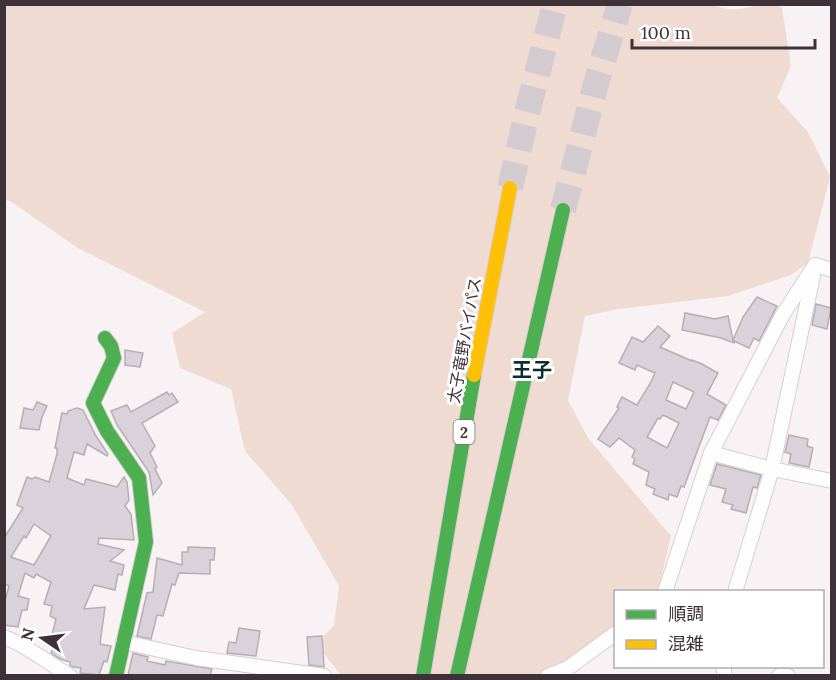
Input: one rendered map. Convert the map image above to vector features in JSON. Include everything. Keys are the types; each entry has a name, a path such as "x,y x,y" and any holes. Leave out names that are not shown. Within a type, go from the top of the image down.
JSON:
{"main road":[{"name":"太子竜野バイパス","path":"423,675 480,341 510,188"},
{"path":"457,675 563,210"},
{"path":"105,338 114,349 114,357 112,367 100,383 93,404 107,431 139,478 146,542 116,675"}],"street":[{"path":"815,265 831,270"},
{"path":"665,590 711,453 782,316 815,265"},
{"path":"735,590 771,469 815,265"},
{"path":"711,453 771,469 831,481"},
{"path":"548,675 568,668 614,634"},
{"path":"4,637 21,644 40,659 70,675"},
{"path":"123,642 195,658 324,675"},
{"path":"778,675 788,675"}],"shaded area":[{"path":"5,4 706,4 736,9 772,4 782,8 791,66 777,98 808,132 830,177 808,263 791,275 728,296 619,309 585,316 568,400 588,438 671,536 658,590 614,590 614,627 570,659 540,676 341,675 316,644 334,625 339,586 292,505 245,451 231,389 180,368 172,333 205,312 78,248 10,201 5,200"}],"building":[{"path":"757,297 777,306 759,341 754,338 749,348 734,341 734,343 682,330 685,313 715,319 728,316 733,340 743,317"},
{"path":"816,304 831,308 827,329 812,325"},
{"path":"658,326 670,336 660,347 718,373 707,394 726,405 718,420 710,417 684,487 681,486 677,497 669,494 668,500 653,494 655,489 646,485 649,472 633,464 635,459 632,457 635,450 619,438 610,447 598,439 619,408 617,407 622,397 637,405 651,382 655,373 637,365 635,370 619,363 632,337 643,342","holes":["673,382 694,392 686,409 666,400","663,415 679,423 667,448 647,437 658,418 660,419"]},
{"path":"125,350 143,353 140,367 125,365"},
{"path":"167,392 169,395 172,393 178,402 142,423 155,446 150,453 162,483 153,495 149,472 117,425 111,411 127,405 131,412"},
{"path":"37,402 47,406 39,430 20,428 24,408 33,410"},
{"path":"77,408 83,410 108,454 107,456 87,444 84,455 74,452 67,478 84,485 86,479 117,487 124,477 127,482 129,500 125,506 131,514 134,540 99,538 98,544 124,550 110,561 124,565 122,575 118,574 115,590 94,585 84,609 105,607 100,644 111,646 107,662 104,661 99,675 80,673 81,668 73,667 70,662 51,653 55,644 50,643 56,619 50,616 52,606 44,604 51,582 36,574 34,578 25,573 18,596 29,599 27,610 22,610 18,627 4,625 4,604 9,586 4,584 4,538 23,508 17,505 27,477 49,482 57,454 57,448 55,448 62,413 67,414 68,411","holes":["34,524 51,536 34,565 11,557"]},
{"path":"789,435 808,439 807,446 813,448 809,467 789,463 791,454 785,452"},
{"path":"717,464 761,475 757,488 753,487 746,513 731,509 733,505 722,502 726,489 710,485"},
{"path":"188,547 215,548 214,560 210,560 210,574 179,573 175,585 172,584 163,616 157,615 151,639 137,636 147,593 153,592 157,558 182,565 182,552 188,552"},
{"path":"239,628 260,631 256,656 227,653 229,642 236,643"},
{"path":"322,636 324,667 309,665 307,637"},
{"path":"133,653 148,657 147,661 165,665 166,661 212,669 210,675 128,675"}],"tunnel":[{"path":"510,188 555,4"},
{"path":"563,210 597,80 620,4"}],"traffic: fast":[{"path":"457,676 563,210"},
{"path":"105,338 111,346 114,358 93,403 107,431 139,478 146,542 116,676"},
{"path":"423,676 474,375"}],"traffic: slow":[{"path":"474,375 510,188"}],"district":[{"name":"王子","path":"532,369"}]}
